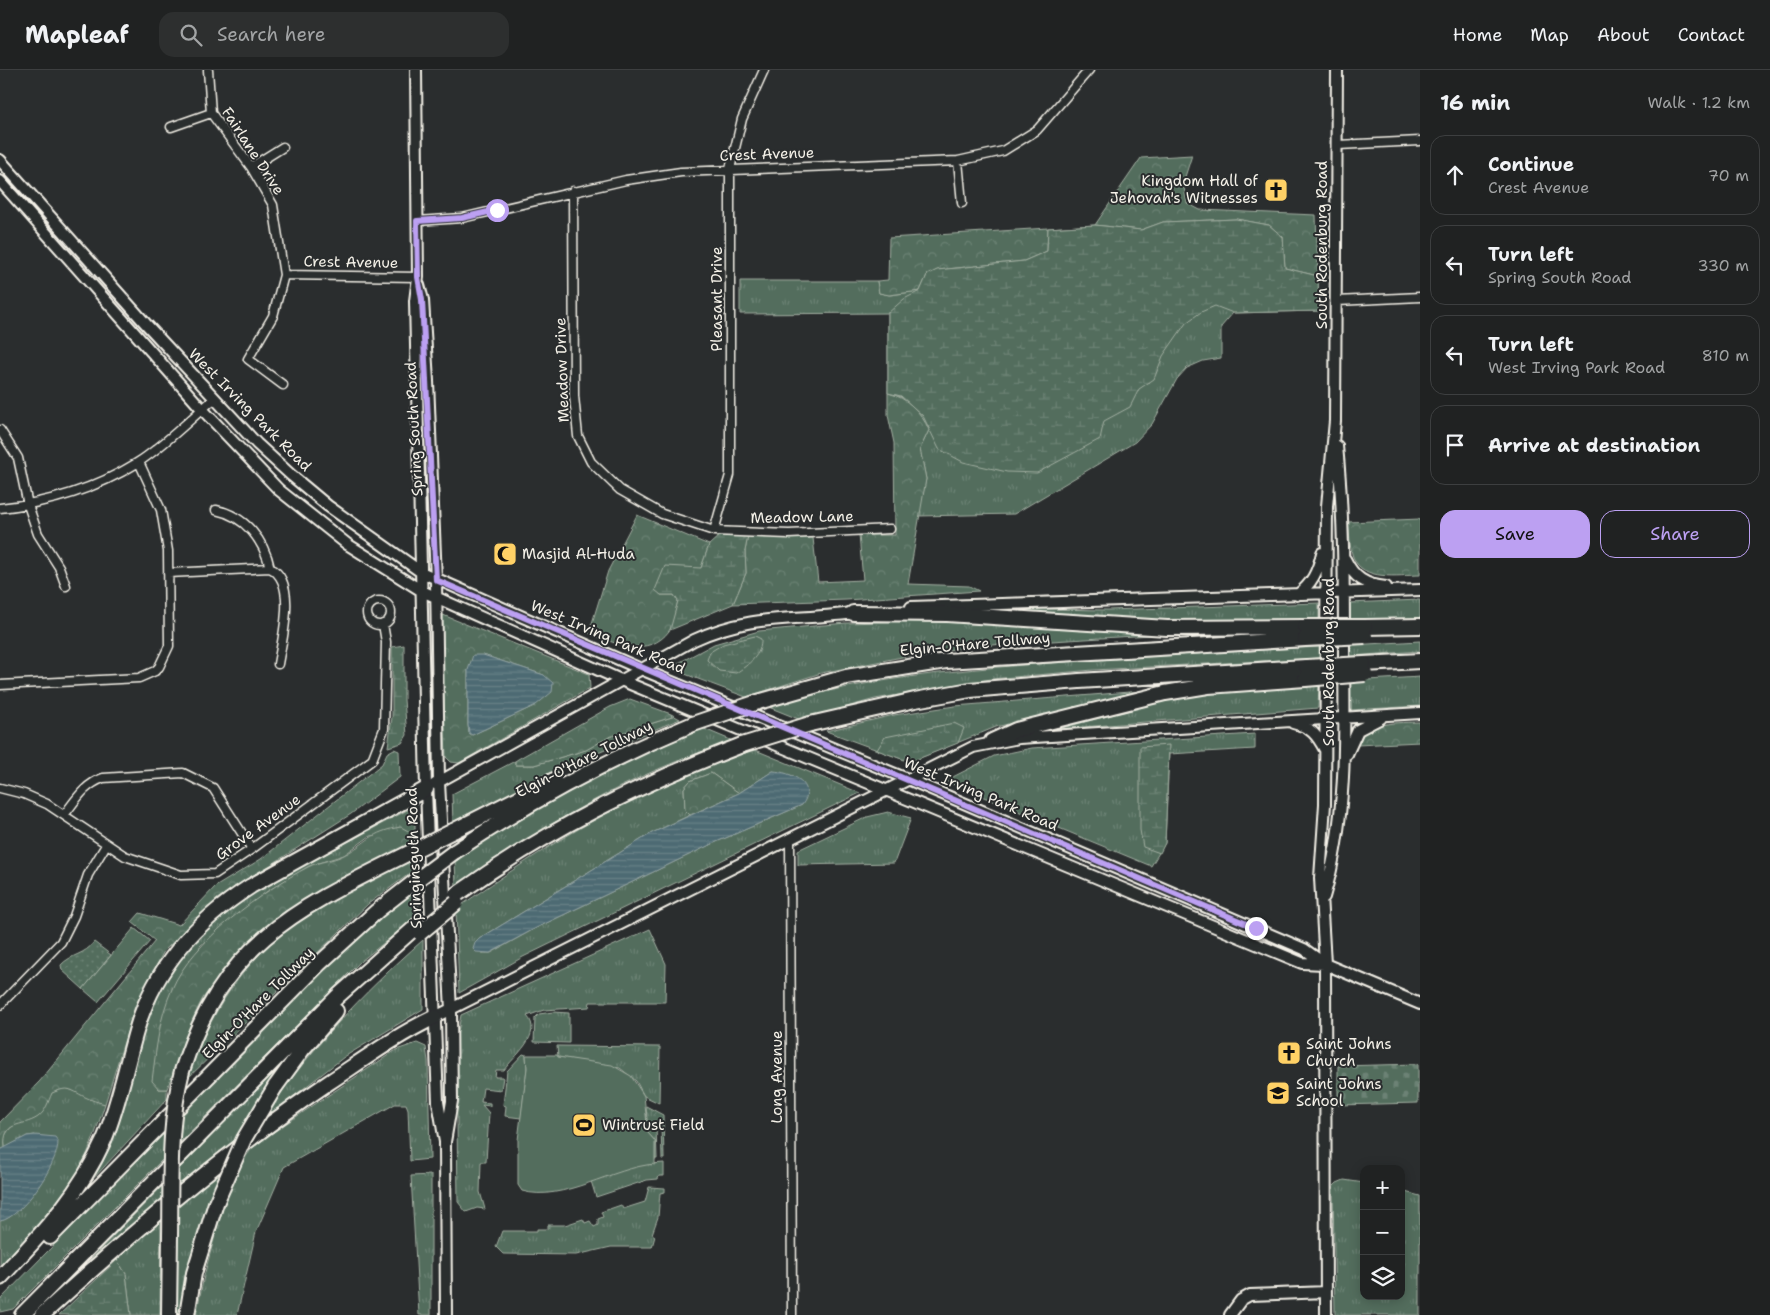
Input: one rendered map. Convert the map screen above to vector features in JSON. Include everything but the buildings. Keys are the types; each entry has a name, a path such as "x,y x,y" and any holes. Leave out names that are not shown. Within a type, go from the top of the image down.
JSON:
{"highway":[{"path":"852,613 946,614 1167,628 1305,633"},
{"path":"1365,631 1420,626"},
{"name":"Elgin-O'Hare Tollway","path":"0,1288 320,963 418,879 454,852 524,807 616,758 693,724 758,702 846,677 946,661 1305,633 1365,631 1420,633"},
{"path":"22,1315 338,996 490,871 543,837 625,793 742,745 810,724 915,700 979,689 1079,681 1306,673 1365,669 1420,661"},
{"path":"1365,669 1420,670"},
{"path":"992,741 1016,730 1172,692 1306,673"},
{"path":"169,1315 172,1128 176,1092 196,1030 230,974 251,950 276,927 299,911 589,764 616,758"},
{"path":"0,1278 67,1204 92,1163 112,1117 143,1010 160,976 187,938 230,900 251,886 426,789"},
{"path":"187,1315 194,1273 216,1203 244,1139 276,1087 302,1050 331,1016 419,928"},
{"path":"42,1315 102,1260 208,1170 330,1082 407,1030 435,1017"}],"main road":[{"name":"Spring South Road","path":"416,70 418,277 423,308 436,580"},
{"name":"South Rodenburg Road","path":"1326,1315 1325,964 1323,902 1320,878 1326,751 1327,506 1335,420 1337,70"},
{"name":"West Irving Park Road","path":"0,160 214,399 292,476 335,511 421,572 644,670 910,780 1304,949 1325,964 1420,1004"},
{"name":"West Irving Park Road","path":"0,181 202,409 279,490 347,544 422,591 623,681 885,790 1302,962 1325,964"},
{"name":"Spring South Road","path":"418,277 415,301 421,572"},
{"name":"South Rodenburg Road","path":"1323,902 1330,877 1344,762 1343,506 1335,420"},
{"path":"1297,595 1306,588 1319,568 1327,536"},
{"path":"1343,556 1356,578 1368,584 1404,590"},
{"name":"Springinsguth Road","path":"421,572 426,789 438,1102 445,1142 446,1315"},
{"name":"Springinsguth Road","path":"436,580 440,782 451,1010 452,1101 445,1142"},
{"path":"426,789 644,670 694,640 732,625 758,620 882,609 1006,603 1344,594 1420,590"},
{"path":"435,1017 885,790 910,780 944,760 992,741 1285,720 1420,713"},
{"path":"1344,762 1350,743 1358,730 1374,720 1392,714"},
{"path":"1285,720 1305,726 1316,733 1326,751"},
{"path":"1230,1315 1241,1300 1250,1295 1326,1292"}],"street":[{"name":"Fairlane Drive","path":"208,70 211,113 251,167 273,205 284,275 273,316 248,359 283,385"},
{"name":"Pleasant Drive","path":"714,531 730,475 730,169 742,119 764,70"},
{"name":"Crest Avenue","path":"417,221 462,218 573,191 636,178 681,172 958,161 1003,150 1037,130 1089,70"},
{"path":"171,127 211,113"},
{"path":"1338,145 1420,141"},
{"path":"251,167 283,147"},
{"path":"958,161 962,203"},
{"name":"Meadow Drive","path":"573,191 574,396 578,436 591,462 620,490 662,514 714,531"},
{"name":"Crest Avenue","path":"284,275 418,277"},
{"path":"1337,300 1420,297"},
{"path":"0,508 28,505 92,487 139,462 214,399"},
{"path":"0,430 18,458 28,505 38,534 59,567 66,586"},
{"path":"0,685 138,678 160,667 169,646 168,551 161,510 139,462"},
{"path":"216,510 227,512 243,522 257,536 267,555 270,568"},
{"name":"Meadow Lane","path":"714,531 789,534 890,529"},
{"path":"168,573 270,568 278,572 283,579 285,592 285,615 278,664"},
{"name":"Grove Avenue","path":"0,788 33,798 64,815 125,856 181,875 215,874 252,850 372,760 384,729 386,642 383,624"},
{"path":"64,815 82,791 98,780 110,776 184,774 213,788 252,850"},
{"name":"Long Avenue","path":"790,839 792,1315"},
{"path":"1,1001 61,942 74,916 88,875 106,845"}],"green space":[{"path":"1192,155 1183,183 1187,203 1200,210 1316,215 1318,276 1285,268 1283,237 1269,225 1236,219 1163,222 1141,230 1095,225 1141,158"},
{"path":"1236,219 1269,225 1283,237 1285,268 1318,276 1319,311 1233,313 1215,306 1201,312 1186,323 1163,356 1154,379 1139,389 1130,407 1104,421 1100,439 1037,473 1007,472 963,462 939,449 923,416 901,396 888,393 888,313 904,299 920,291 927,275 937,270 1024,261 1047,251 1048,228 1095,225 1141,230 1163,222"},
{"path":"1095,225 1141,230 1291,271 1318,276 1319,311 1233,313 1221,327 1221,358 1203,361 1187,368 1177,379 1152,424 1135,442 1014,514 918,516 926,479 920,449 929,430 901,397 888,393 888,313 740,314 740,281 877,281 879,293 890,295 920,291 927,275 938,270 1024,261 1047,251 1048,228"},
{"path":"1048,228 1047,251 1024,261 938,270 927,275 920,291 889,295 879,293 877,281 888,280 889,238"},
{"path":"888,393 908,402 922,417 929,430 920,449 926,479 908,584 969,586 979,591 846,600 733,604 746,573 745,551 748,536 813,538 818,582 863,580 859,535 895,535 894,443 888,415"},
{"path":"637,515 709,545 701,568 661,595 674,595 678,601 669,631 652,644 631,646 609,641 589,633 608,571"},
{"path":"1420,519 1420,575 1392,576 1373,574 1358,565 1352,553 1348,522"},
{"path":"720,535 748,536 745,551 746,573 733,604 670,630 678,601 674,595 661,595 655,590 665,566 701,568 709,545"},
{"path":"1420,600 1420,618 1349,621 1349,603"},
{"path":"1319,603 1319,621 1163,621 981,610 981,608 1108,610"},
{"path":"443,615 589,674 590,688 459,763 451,762 446,757 441,619","holes":["483,655 544,675 552,683 536,705 472,735 469,733 468,670"]},
{"path":"950,620 1151,635 1002,644 927,652 821,673 746,697 669,668 714,644 759,631 846,623"},
{"path":"755,636 761,639 757,655 736,673 719,671 707,660 710,652 723,644"},
{"path":"1420,641 1420,651 1351,656 1351,645"},
{"path":"404,645 404,700 407,735 402,743 388,747 392,717 392,647"},
{"path":"1319,647 1319,658 1093,670 991,679 875,699 801,720 766,706 849,687 972,669"},
{"path":"1420,677 1420,706 1350,710 1350,681"},
{"path":"1319,683 1318,708 1058,729 1164,701 1203,694"},
{"path":"1142,691 996,727 910,762 826,731 894,715 955,706"},
{"path":"630,699 671,714 672,717 609,737 586,750 534,765 515,765 515,761 518,759 610,707"},
{"path":"671,714 680,719 569,765 453,824 452,794 515,761 515,765 534,765 586,750 609,737 672,717"},
{"path":"1420,722 1420,742 1357,745 1361,737 1375,727 1393,723"},
{"path":"954,723 964,728 958,743 910,762 877,750 885,737"},
{"path":"702,728 733,741 695,754 623,785 555,822 456,887 455,859 481,842 562,792 596,774"},
{"path":"1255,734 1255,749 1169,754 1165,843 1151,866 945,781 994,756 1032,748"},
{"path":"1169,745 1165,843 1160,853 1143,847 1140,830 1140,747"},
{"path":"394,749 399,751 400,777 351,814 217,899 164,951 135,1006 105,1104 69,1089 52,1093 41,1115 10,1128 5,1139 5,1148 0,1150 0,1122 40,1081 155,941 132,922 140,913 179,925 215,887 261,859 382,764 387,753"},
{"path":"753,749 860,793 523,957 459,993 456,909 563,838 600,817 656,789","holes":["773,771 794,776 802,805 714,843 536,928 491,953 482,953 479,939 652,833 690,815 685,810 684,788 690,781 711,773 739,793"]},
{"path":"711,773 739,793 690,815 685,810 684,788 690,781"},
{"path":"415,806 415,839 410,832 370,836 344,855 309,866 266,892 200,946 159,1089 167,1089 167,1099 91,1181 112,1143 125,1102 141,1038 155,1000 174,968 197,939 225,913 246,897"},
{"path":"888,812 911,818 894,863 798,865 798,850 867,817"},
{"path":"401,827 410,832 415,839 411,843 335,882 287,912 244,948 202,1000 187,1033 167,1089 159,1089 152,1081 164,1011 181,971 195,953 251,903 290,877 312,865 344,855 375,835"},
{"path":"416,858 416,869 368,904 187,1079 206,1031 231,989 280,934 328,901 357,885"},
{"path":"418,886 419,915 361,961 13,1309 0,1312 0,1300 327,966"},
{"path":"134,928 150,941 98,1002 83,989"},
{"path":"650,929 666,964 665,1002 590,1002 589,1007 544,1010 527,1016 532,1030 530,1038 504,1070 496,1070 495,1077 503,1077 501,1090 483,1088 481,1102 490,1103 490,1106 482,1105 489,1113 486,1162 481,1162 480,1192 485,1209 477,1208 466,1212 458,1202 456,1042 461,1015"},
{"path":"423,940 423,1009 344,1057 263,1120 298,1070 337,1024 378,981"},
{"path":"94,942 111,955 83,989 62,970 61,965 86,950"},
{"path":"553,1012 569,1013 569,1043 534,1042 535,1018 539,1014"},
{"path":"417,1043 426,1047 428,1061 430,1159 410,1161 408,1109 406,1104 395,1104 284,1167 256,1232 237,1315 196,1315 204,1276 223,1206 235,1172 254,1145 396,1050"},
{"path":"557,1046 660,1047 659,1103 644,1096 636,1081 620,1068 558,1057"},
{"path":"523,1054 526,1055 527,1068 521,1118 505,1116 506,1106 503,1105 507,1071"},
{"name":"Wintrust Field","path":"526,1055 557,1055 558,1057 612,1065 631,1076 644,1096 648,1133 655,1141 655,1164 622,1171 571,1189 538,1193 522,1191 518,1185 518,1140 527,1068"},
{"path":"284,1062 235,1142 71,1281 70,1280"},
{"path":"1418,1064 1418,1103 1338,1105 1338,1066"},
{"path":"64,1088 105,1104 88,1153 63,1194 0,1266 0,1221 14,1214 29,1199 49,1167 35,1135 27,1136 5,1148 4,1137 13,1126 21,1121 37,1116 44,1110 51,1093"},
{"path":"646,1106 663,1115 664,1159 662,1159 661,1125 656,1126 657,1159 655,1159 655,1141 648,1133"},
{"path":"664,1163 664,1176 659,1176 658,1179 647,1180 596,1197 591,1181 637,1165"},
{"path":"224,1166 207,1209 194,1250 182,1315 174,1315 176,1206"},
{"path":"431,1175 431,1315 419,1315 411,1176"},
{"path":"1344,1180 1360,1182 1360,1300 1405,1300 1405,1192 1420,1196 1420,1315 1335,1315 1333,1187"},
{"path":"649,1187 665,1188 665,1192 660,1193 658,1217 652,1234 655,1236 652,1247 611,1247 576,1255 503,1254 496,1247 502,1231 537,1231 537,1229 548,1229 548,1225 565,1225 583,1219 585,1223 590,1221 594,1227 598,1225 598,1219 603,1217 601,1212 621,1205 623,1209 645,1202"},
{"path":"161,1220 160,1315 131,1315 126,1274 117,1260"},
{"path":"117,1260 126,1274 131,1315 59,1315"}],"water":[{"path":"473,655 483,655 544,675 553,683 552,692 536,705 472,735 469,733 468,725 468,670"},
{"path":"773,771 794,777 805,785 807,791 806,798 802,805 714,843 536,928 490,953 476,952 473,949 479,939 652,833 739,793"},
{"path":"27,1136 55,1137 58,1141 57,1151 38,1188 9,1218 0,1221 0,1150"}],"place":[{"name":"Kingdom Hall of Jehovah's Witnesses","path":"1276,190"},
{"name":"Masjid Al-Huda","path":"505,554"},
{"name":"Saint Johns Church","path":"1289,1053"},
{"name":"Saint Johns School","path":"1278,1093"},
{"name":"Wintrust Field","path":"584,1125"}],"route":[{"path":"497,210 462,218 417,221 418,277 422,300 428,381 436,580 644,670 910,780 1256,928"}]}
